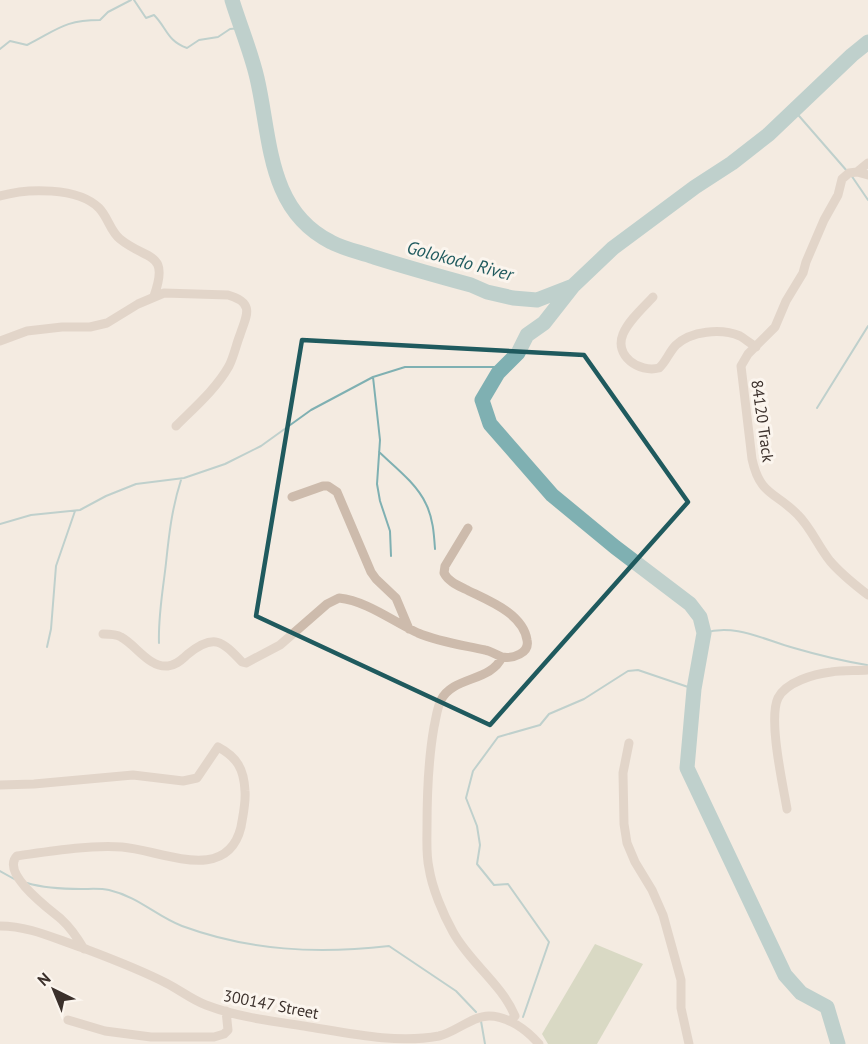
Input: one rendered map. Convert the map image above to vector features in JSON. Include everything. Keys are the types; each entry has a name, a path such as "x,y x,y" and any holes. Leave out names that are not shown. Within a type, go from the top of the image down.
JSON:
{"street":[{"name":"84120 Track","path":"868,163 857,172 849,172 842,179 838,195 824,220 803,273 786,301 775,327 744,358 741,366 755,474 762,486 798,515 835,566 868,595"},
{"path":"857,172 868,175"},
{"path":"0,196 13,192 58,192 91,201 103,213 117,236 158,262 159,280 154,296"},
{"path":"0,341 27,331 90,327 106,323 154,296 179,293 228,295 240,299 247,312 247,320 228,368 210,392 176,426"},
{"path":"653,297 629,325 622,340 627,358 637,366 659,368 681,341 692,335 708,332 727,332 741,336 756,347"},
{"path":"292,496 323,486 328,486 337,492 371,572 396,598 409,629"},
{"path":"103,634 120,636 152,661 169,666 202,645 213,641 222,643 242,662 248,663 280,645 327,604 339,598 360,603 409,629 450,644 484,650 502,657 518,655 525,650 528,640 521,626 511,614 454,583 444,573 445,566 468,528"},
{"path":"502,657 494,669 451,688 439,704 430,750 426,792 427,857 429,870 452,931 465,950 498,987 512,1008 515,1016 510,1022"},
{"path":"787,809 776,743 777,700 793,685 817,675 831,671 868,670"},
{"path":"629,743 623,773 624,824 627,843 663,915 681,980 681,1008 689,1044"},
{"path":"0,785 34,784 133,774 183,781 191,780 197,778 218,747 229,753 240,768 246,792 245,809 238,838 225,855 202,860 186,859 165,856 148,850 96,846 25,855 12,859 9,864 9,873 15,884 73,930 84,949"},
{"name":"300147 Street","path":"0,926 13,926 44,933 130,965 205,1005 226,1011 289,1024 401,1040 440,1036 459,1029 475,1019 487,1016 503,1018 523,1029 539,1044"},
{"path":"68,1020 105,1031 151,1037 214,1037 228,1030 226,1011"}],"highlighted area":[{"path":"302,340 584,355 688,502 490,725 256,616"}],"green space":[{"path":"595,944 643,964 597,1044 548,1044 542,1034"}],"waterway":[{"path":"0,49 10,41 27,45 69,24 100,20 108,12 131,0"},
{"path":"134,0 146,18 154,15 171,38 187,48 199,40 218,37 230,29 241,28"},
{"name":"Golokodo River","path":"232,0 255,68 275,170 283,192 294,211 310,228 341,247 471,285 487,292 513,298 537,300 573,286 613,248 695,187 732,163 769,134 868,42"},
{"path":"793,109 847,171"},
{"path":"851,175 868,200"},
{"path":"573,286 544,323 527,335 518,353 498,373 482,400 490,424 552,495 690,604 700,617 704,633 694,689 687,768 785,975 801,993 827,1007 838,1044"},
{"path":"817,408 868,326"},
{"path":"0,524 31,515 80,510 136,484 184,478 225,464 261,446 311,410 373,377 405,367 505,367"},
{"path":"373,377 380,440 377,484 390,531 391,556"},
{"path":"379,452 405,476 422,497 432,520 435,549"},
{"path":"159,643 160,613 170,531 181,480"},
{"path":"47,647 51,629 56,566 75,511"},
{"path":"704,633 716,630 738,631 812,653 867,665"},
{"path":"523,1017 549,942 508,884 494,885 477,864 480,845 477,826 466,798 473,771 498,737 540,725 549,714 584,699 628,671 638,670 694,689"},
{"path":"0,871 16,880"},
{"path":"27,883 54,888 99,889 120,893 182,926 233,941 310,950 389,946 456,991 476,1012"},
{"path":"481,1021 485,1044"}]}
